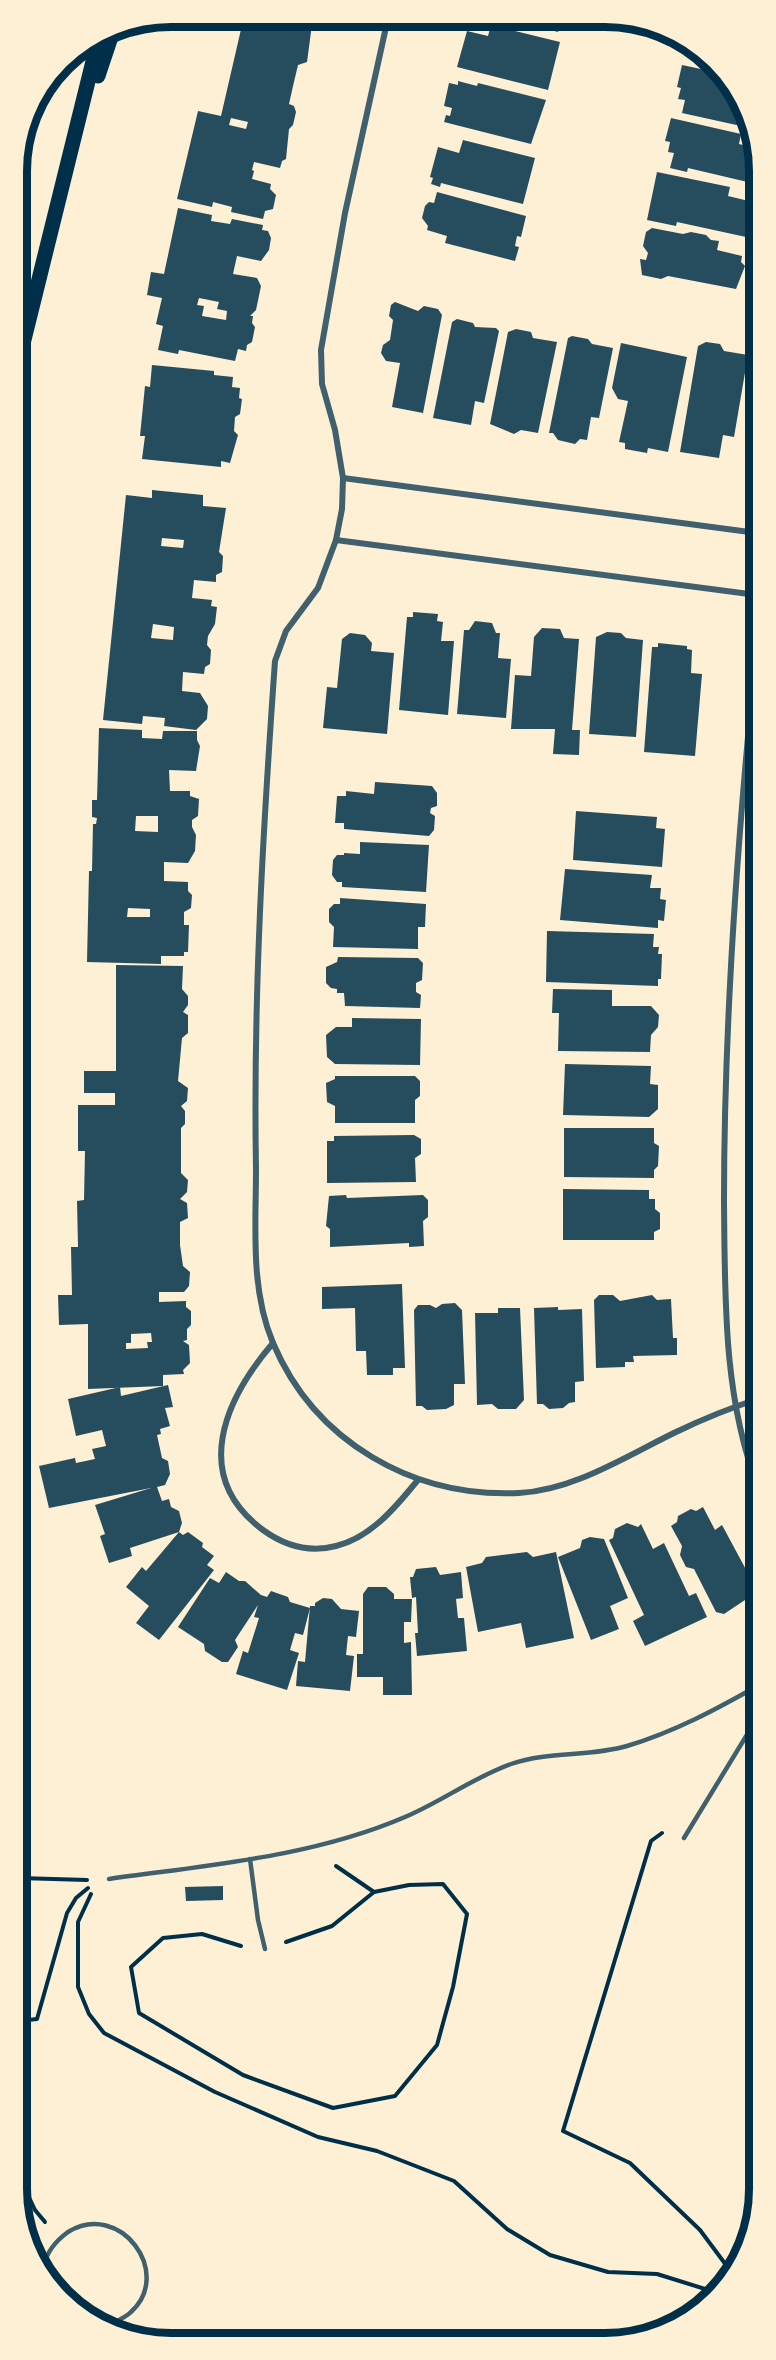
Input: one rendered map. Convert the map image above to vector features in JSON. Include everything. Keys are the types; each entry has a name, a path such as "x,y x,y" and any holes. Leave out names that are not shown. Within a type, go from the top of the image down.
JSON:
{"main road":[{"path":"52,219 110,41"},
{"path":"27,325 96,48"}],"street":[{"path":"386,27 345,213 321,350 322,384 335,430 343,478 342,509 336,540 318,588 286,631 275,661 258,945 255,1129 258,1289 273,1343 299,1388 333,1428 372,1458 417,1481 470,1492 522,1493 569,1482 735,1406 749,1402"},
{"path":"343,478 749,532"},
{"path":"336,540 749,594"},
{"path":"749,737 736,888 724,1126 724,1240 729,1352 735,1406 749,1463"},
{"path":"273,1343 255,1364 232,1402 222,1444 220,1464 224,1481 238,1505 258,1526 279,1540 303,1548 337,1546 371,1528 400,1502 417,1481"}],"lane":[{"path":"109,1879 250,1859 312,1846 405,1817 509,1765 542,1756 627,1746 706,1715 749,1690"},
{"path":"684,1838 749,1731"},
{"path":"250,1859 258,1920 265,1949"},
{"path":"46,2261 58,2239 80,2225 108,2225 131,2238 145,2261 145,2289 132,2312 116,2321"}],"path":[{"path":"684,1838 660,1833 651,1841 563,2131 630,2163 700,2230 727,2266"},
{"path":"312,1846 374,1892"},
{"path":"27,1878 98,1880"},
{"path":"443,1884 467,1914 453,1987 437,2045 395,2096 333,2108 243,2075 139,2013 131,1967 163,1938 201,1934 235,1946 265,1949 332,1926 374,1892 409,1885 443,1884"},
{"path":"27,2017 28,2020 38,2019 67,1913 76,1898 92,1888 78,1922 78,1987 89,2014 104,2033 215,2092 307,2133 377,2151 454,2181 507,2229 550,2255 608,2272 657,2274 707,2290"},
{"path":"27,2192 35,2210 58,2239"}],"building":[{"path":"242,27 312,27 307,62 298,65 289,104 294,106 296,112 293,125 289,129 286,159 282,161 280,168 254,162 252,179 271,184 270,189 276,195 273,209 265,211 263,219 231,212 232,207 213,202 212,207 177,199 198,111 221,116","holes":["231,118 248,122 246,129 229,125"]},
{"path":"490,27 499,27 560,42 548,90 457,67 467,31 488,36"},
{"path":"540,27 559,27 558,32"},
{"path":"682,65 708,71 725,91 741,126 682,113 685,100 678,99 681,88 677,87"},
{"path":"458,81 477,86 478,83 546,100 531,144 444,122 446,115 450,116 452,108 444,106 449,83 458,85"},
{"path":"671,118 741,134 739,144 746,146 749,182 688,168 687,172 670,168 674,153 668,152 670,142 665,141"},
{"path":"463,140 535,158 523,204 441,183 440,187 431,184 433,178 430,177 438,147 459,153"},
{"path":"657,172 730,187 728,196 749,201 749,229 746,237 677,222 676,226 647,220"},
{"path":"437,192 526,216 521,237 517,236 515,246 519,247 515,261 445,243 447,236 427,230 428,226 422,218 425,206 429,202 434,203"},
{"path":"178,208 212,215 211,221 230,224 232,219 263,225 262,230 268,231 271,238 269,250 261,261 237,256 233,274 257,278 261,286 256,310 250,316 253,316 252,323 255,327 252,342 247,345 246,351 238,349 235,361 179,350 178,354 158,350 163,326 156,324 162,298 147,295 151,272 164,274","holes":["199,298 219,302 217,309 227,311 226,320 202,316 204,306 197,305"]},
{"path":"652,228 683,234 691,232 706,235 711,240 719,241 717,250 742,256 741,262 745,266 736,289 668,276 661,279 642,275 640,259 646,260 648,253 643,246 646,232"},
{"path":"395,302 418,311 424,306 438,309 442,315 423,413 392,407 400,363 386,361 381,353 383,345 390,340 393,320 389,316 391,305"},
{"path":"457,319 473,323 475,327 496,328 499,331 484,403 475,401 471,425 433,418 452,322"},
{"path":"516,329 531,332 533,338 557,342 538,433 521,430 514,434 490,424 508,332"},
{"path":"572,336 588,339 592,344 613,348 599,418 591,417 587,440 580,439 575,444 558,440 553,433 549,433 568,338"},
{"path":"706,342 720,344 724,351 748,355 734,437 723,435 719,458 680,452 698,346"},
{"path":"621,343 687,357 668,452 648,448 647,453 625,449 625,443 619,442 628,401 618,399 612,388"},
{"path":"152,365 214,371 214,375 233,377 232,387 240,388 239,398 242,399 240,414 235,417 234,431 238,435 230,463 221,461 221,467 142,459 145,436 140,436 145,386 150,387"},
{"path":"152,490 203,495 203,506 226,508 219,552 223,556 222,572 216,575 216,582 194,580 192,598 212,600 211,606 217,607 215,624 208,636 207,645 211,650 210,664 205,667 204,674 183,672 182,691 200,693 208,706 207,719 196,730 164,726 165,718 143,716 142,724 103,720 126,495 152,498","holes":["162,538 184,540 183,548 161,546","153,624 174,627 173,640 151,638"]},
{"path":"413,612 438,614 437,621 443,622 441,641 454,641 448,715 399,710 407,617 413,617"},
{"path":"475,621 492,623 496,633 500,633 498,658 511,659 506,718 457,714 464,630 469,630"},
{"path":"542,628 560,629 564,638 579,639 572,730 580,730 579,755 553,754 555,729 511,729 515,675 531,676 534,637"},
{"path":"607,632 621,633 626,638 643,640 636,737 589,734 596,637"},
{"path":"350,633 365,635 372,643 371,651 394,653 387,734 323,728 327,687 337,688 342,639"},
{"path":"658,643 687,646 687,649 692,650 691,673 702,674 695,756 644,752 652,647 658,647"},
{"path":"99,728 142,730 142,738 162,739 163,731 197,731 200,746 196,771 169,770 170,791 190,791 190,796 199,799 198,816 192,820 192,827 196,835 195,851 188,863 164,862 164,881 188,882 188,891 192,895 191,908 184,912 184,925 189,925 188,952 184,952 184,956 161,956 161,964 87,962 89,871 92,871 93,824 96,824 97,818 92,817 92,800 97,800","holes":["136,816 158,816 158,832 135,831","128,908 150,909 150,917 127,917"]},
{"path":"375,782 432,786 437,793 437,806 431,808 430,813 435,816 434,830 429,836 344,829 344,823 335,823 337,796 346,796 346,791 374,794"},
{"path":"576,811 657,817 656,828 665,829 662,867 573,860"},
{"path":"360,842 429,845 426,892 342,887 342,882 337,882 332,875 333,860 337,855 344,855 344,853 360,854"},
{"path":"565,869 652,875 650,888 661,888 660,899 666,900 664,921 658,920 658,928 560,920"},
{"path":"340,898 426,904 425,927 418,927 418,949 333,947 334,927 329,922 329,909 334,904 340,904"},
{"path":"547,931 654,934 653,947 659,947 658,954 662,954 661,979 658,979 658,986 546,982"},
{"path":"338,957 418,958 423,963 422,980 416,983 416,992 421,995 420,1008 345,1006 344,993 337,993 337,989 331,988 326,983 326,967 337,962"},
{"path":"116,965 183,966 182,989 188,996 188,1005 183,1012 188,1015 188,1033 182,1038 178,1081 188,1088 187,1101 181,1106 185,1111 185,1124 181,1128 181,1173 188,1180 187,1192 180,1199 187,1203 188,1218 180,1222 180,1245 183,1266 190,1272 189,1286 184,1292 159,1292 159,1302 186,1301 186,1307 191,1311 191,1325 187,1329 187,1340 183,1341 189,1345 190,1363 183,1370 184,1374 163,1375 163,1386 88,1389 88,1324 59,1325 58,1295 72,1295 71,1247 78,1247 77,1201 84,1200 85,1151 78,1151 78,1105 115,1105 115,1093 84,1093 84,1071 116,1071","holes":["151,1333 152,1342 147,1342 148,1348 126,1349 126,1343 131,1343 131,1334"]},
{"path":"553,989 612,990 612,1006 651,1006 659,1015 658,1027 651,1035 650,1052 558,1051 559,1013 552,1013"},
{"path":"352,1018 421,1019 420,1065 335,1064 327,1057 326,1035 336,1027 352,1027"},
{"path":"565,1064 651,1066 650,1084 658,1085 658,1109 649,1117 563,1115"},
{"path":"335,1076 415,1076 420,1081 420,1096 415,1100 415,1123 335,1123 335,1106 327,1102 326,1083 335,1079"},
{"path":"564,1128 654,1128 654,1143 659,1146 658,1166 654,1170 654,1178 564,1177"},
{"path":"414,1135 421,1139 421,1154 415,1158 416,1182 327,1183 327,1141 334,1141 334,1136"},
{"path":"563,1189 649,1190 649,1199 655,1199 655,1209 660,1213 660,1229 654,1232 654,1240 563,1240"},
{"path":"346,1195 347,1198 423,1195 428,1200 428,1217 423,1221 424,1246 409,1247 409,1243 330,1247 330,1229 326,1226 329,1196"},
{"path":"402,1284 405,1368 393,1368 393,1375 367,1375 366,1351 356,1351 355,1308 322,1309 322,1287"},
{"path":"599,1295 613,1295 620,1301 652,1295 657,1300 671,1299 673,1338 677,1338 677,1355 633,1356 634,1362 625,1362 625,1367 596,1368 594,1300"},
{"path":"455,1303 462,1310 465,1384 454,1384 454,1405 446,1409 427,1410 422,1406 416,1406 414,1310 418,1305 430,1305 436,1308 442,1304"},
{"path":"558,1307 558,1310 582,1309 584,1381 575,1382 575,1402 563,1408 549,1409 543,1404 537,1404 534,1308"},
{"path":"498,1308 520,1308 524,1400 516,1409 498,1409 492,1404 477,1405 475,1313 498,1313"},
{"path":"168,1385 173,1407 165,1408 170,1426 160,1429 161,1434 157,1435 162,1458 168,1461 170,1474 165,1485 157,1487 162,1501 169,1499 171,1507 179,1511 182,1523 179,1532 130,1548 132,1556 109,1563 100,1536 105,1534 95,1505 151,1488 49,1508 39,1466 75,1458 76,1463 95,1459 92,1449 106,1446 102,1430 76,1436 68,1399 120,1387 121,1396"},
{"path":"703,1507 715,1530 722,1525 749,1575 749,1597 724,1614 716,1612 694,1569 686,1567 680,1555 682,1546 671,1526 677,1522 678,1516 691,1509 696,1511"},
{"path":"627,1523 638,1527 641,1524 653,1549 664,1543 689,1596 696,1593 707,1617 645,1646 633,1621 644,1615 609,1540 613,1538 615,1529"},
{"path":"179,1532 183,1535 188,1532 203,1543 202,1547 214,1556 207,1565 214,1570 159,1640 136,1623 149,1606 126,1587 142,1567 146,1571"},
{"path":"590,1537 604,1539 628,1598 610,1606 619,1629 591,1640 558,1557 580,1548 582,1540"},
{"path":"527,1552 533,1557 556,1552 574,1638 526,1648 521,1623 478,1632 466,1567 482,1563 486,1557"},
{"path":"436,1567 440,1575 461,1572 463,1598 456,1599 458,1618 464,1618 467,1651 417,1656 416,1597 412,1598 410,1577 413,1577 416,1569"},
{"path":"226,1572 239,1581 245,1581 261,1595 267,1597 271,1591 288,1597 290,1602 310,1608 303,1635 295,1633 290,1650 299,1653 287,1690 236,1674 243,1651 248,1653 259,1618 254,1617 258,1605 235,1640 238,1647 228,1662 222,1662 205,1651 204,1644 178,1627 210,1578 219,1583"},
{"path":"368,1587 386,1587 394,1594 394,1599 412,1599 411,1622 404,1622 404,1643 411,1642 412,1695 383,1695 383,1677 357,1677 357,1654 363,1654 363,1594"},
{"path":"323,1598 332,1599 341,1609 359,1611 356,1637 348,1636 346,1655 354,1656 350,1691 296,1686 298,1661 305,1662 310,1606 315,1606 315,1603"},
{"path":"223,1886 223,1900 186,1901 185,1887"}]}
